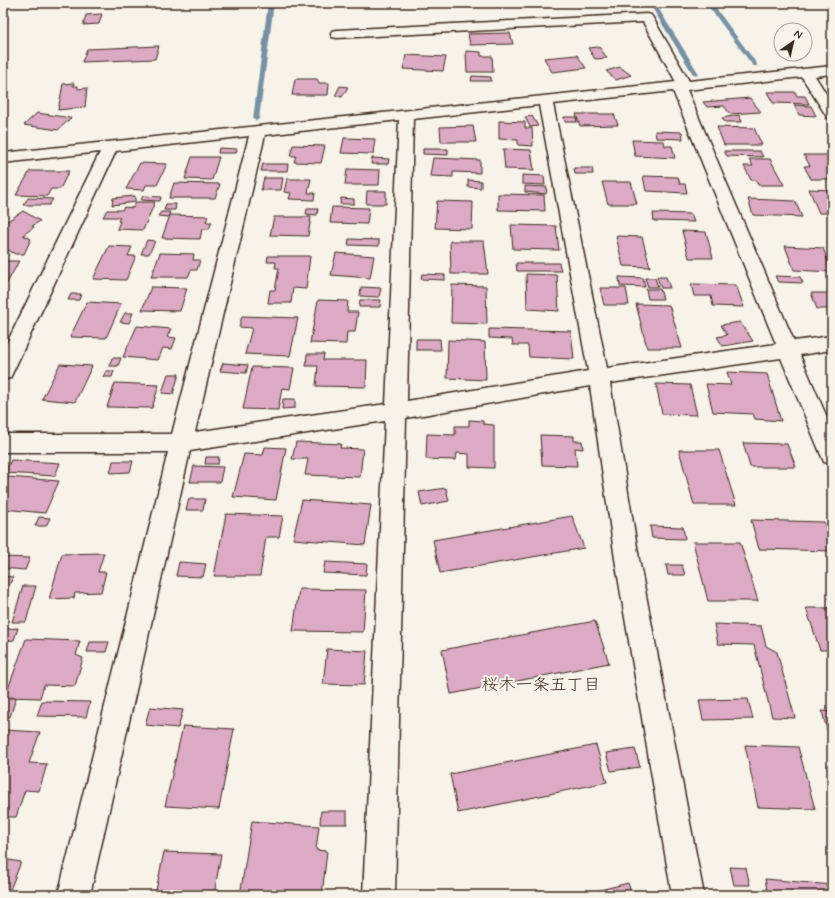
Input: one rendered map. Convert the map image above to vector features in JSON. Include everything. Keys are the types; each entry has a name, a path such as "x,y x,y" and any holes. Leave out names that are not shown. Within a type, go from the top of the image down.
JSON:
{"street":[{"path":"633,18 637,3"},
{"path":"337,34 647,18 682,86 832,455"},
{"path":"3,158 110,148 832,70"},
{"path":"806,73 832,114"},
{"path":"545,100 599,377 627,559 688,895"},
{"path":"379,895 406,116"},
{"path":"74,895 181,443 258,131"},
{"path":"3,372 110,148"},
{"path":"3,443 181,443 396,411 599,377 832,343"}],"building":[{"path":"102,14 99,24 83,25 86,15"},
{"path":"510,33 513,44 470,45 468,34"},
{"path":"159,46 155,59 82,62 87,49"},
{"path":"599,47 607,58 595,59 588,48"},
{"path":"466,51 481,52 481,56 492,56 493,72 467,72"},
{"path":"406,55 446,57 443,71 403,69"},
{"path":"577,55 586,68 552,72 544,58"},
{"path":"620,67 631,75 616,80 606,71"},
{"path":"472,76 491,77 491,81 471,81"},
{"path":"295,79 317,79 319,83 329,83 328,95 292,95"},
{"path":"74,83 73,86 78,86 78,89 87,88 85,107 58,110 63,84"},
{"path":"340,86 348,87 342,97 335,96"},
{"path":"767,92 795,92 797,96 805,96 809,104 773,103"},
{"path":"750,98 761,112 730,114 724,106 707,107 703,102"},
{"path":"794,105 811,106 816,116 799,115"},
{"path":"37,113 71,118 58,130 24,125"},
{"path":"576,114 614,114 618,125 580,126"},
{"path":"739,115 742,122 725,122 722,118"},
{"path":"532,116 538,126 530,127 525,117"},
{"path":"564,117 576,117 577,122 565,122"},
{"path":"499,121 525,122 525,128 532,128 533,146 518,145 518,140 499,139"},
{"path":"473,126 476,142 441,142 440,127"},
{"path":"717,127 754,128 762,145 724,145"},
{"path":"655,131 682,132 683,139 656,138"},
{"path":"344,138 375,139 373,154 341,153"},
{"path":"632,140 664,141 665,146 672,146 675,158 635,156"},
{"path":"293,145 325,146 321,163 294,162 296,156 290,156"},
{"path":"219,148 237,149 236,153 218,153"},
{"path":"423,149 448,149 448,155 423,154"},
{"path":"503,149 531,150 534,170 505,169"},
{"path":"724,151 760,151 763,157 727,156"},
{"path":"804,155 832,155 832,179 811,179 804,166 810,166"},
{"path":"192,157 219,157 212,180 185,179"},
{"path":"372,158 389,159 388,164 371,164"},
{"path":"433,158 480,160 480,173 453,172 453,177 430,176"},
{"path":"749,159 770,159 784,185 758,185 756,180 751,180 744,166 753,166"},
{"path":"140,163 167,164 157,185 146,185 144,190 126,189"},
{"path":"263,164 288,164 287,171 261,171"},
{"path":"574,168 592,168 593,174 575,174"},
{"path":"347,169 380,170 379,185 345,185"},
{"path":"30,171 69,171 60,189 51,189 47,196 16,195"},
{"path":"522,175 544,176 545,185 522,184"},
{"path":"643,176 678,177 680,184 685,184 687,193 646,191"},
{"path":"264,178 283,178 281,190 261,190"},
{"path":"287,179 311,179 308,193 315,193 314,200 289,199 291,193 284,192"},
{"path":"468,180 481,181 481,188 468,187"},
{"path":"602,182 631,182 637,204 608,204"},
{"path":"174,183 220,184 215,198 169,198"},
{"path":"525,186 547,187 546,194 525,192"},
{"path":"809,189 832,190 832,213 819,213"},
{"path":"367,191 386,191 386,204 366,204"},
{"path":"498,194 544,195 545,211 498,210"},
{"path":"135,196 135,202 112,205 113,198"},
{"path":"143,196 161,197 160,201 141,200"},
{"path":"28,198 53,199 49,205 23,205"},
{"path":"341,198 354,199 354,204 340,204"},
{"path":"748,199 795,201 802,217 753,215"},
{"path":"437,201 473,202 472,229 435,228"},
{"path":"136,202 155,202 143,230 117,229 120,217 103,217 107,210 122,210 124,207 133,208"},
{"path":"166,204 176,204 175,210 164,210"},
{"path":"332,207 369,208 367,224 330,223"},
{"path":"307,209 318,209 317,215 306,214"},
{"path":"23,211 40,221 32,226 34,227 23,235 31,239 24,254 15,254 3,247 3,224"},
{"path":"161,212 170,212 168,217 158,216"},
{"path":"653,213 691,214 694,222 654,221"},
{"path":"170,215 208,216 206,222 212,222 209,229 202,229 200,239 162,238"},
{"path":"274,217 311,217 308,236 270,235"},
{"path":"511,225 556,226 559,250 513,249"},
{"path":"682,231 706,232 713,258 689,258"},
{"path":"616,236 642,237 650,267 623,266"},
{"path":"349,239 379,240 379,246 348,245"},
{"path":"147,240 155,241 149,254 141,254"},
{"path":"450,241 484,241 488,274 451,274"},
{"path":"109,246 132,247 128,256 136,256 126,280 93,279"},
{"path":"785,246 823,248 832,272 794,270"},
{"path":"160,253 194,254 193,260 200,260 197,270 191,270 188,277 151,277"},
{"path":"336,253 374,256 370,278 331,275"},
{"path":"268,256 310,256 306,289 293,288 291,303 268,303 270,290 275,290 279,268 275,268 276,262 267,262"},
{"path":"3,261 19,261 6,285 3,285"},
{"path":"516,263 559,263 561,271 517,271"},
{"path":"422,274 445,275 445,280 421,279"},
{"path":"526,274 557,275 559,311 527,309"},
{"path":"775,276 800,277 803,283 778,282"},
{"path":"619,277 643,278 645,287 620,286"},
{"path":"657,277 666,277 670,288 661,288"},
{"path":"645,278 655,278 658,287 648,287"},
{"path":"691,284 736,285 744,307 713,306 711,296 694,296"},
{"path":"452,285 486,286 487,324 451,323"},
{"path":"151,287 187,288 180,311 142,310"},
{"path":"361,287 381,288 379,297 360,296"},
{"path":"600,288 626,288 629,305 604,305"},
{"path":"646,289 660,289 663,299 648,299"},
{"path":"811,293 832,293 832,309 817,309"},
{"path":"71,294 81,294 79,300 68,300"},
{"path":"318,300 348,301 347,312 358,312 355,332 347,332 346,344 310,343"},
{"path":"360,300 381,300 380,307 359,307"},
{"path":"87,302 121,304 106,338 70,337"},
{"path":"636,304 669,305 682,348 647,348"},
{"path":"125,313 133,313 129,323 120,322"},
{"path":"242,316 298,318 290,356 245,354 252,328 239,327"},
{"path":"740,322 753,341 723,346 717,337 727,335 721,325"},
{"path":"137,326 171,329 167,337 176,338 172,349 163,348 158,360 123,357"},
{"path":"489,329 571,331 574,359 529,357 528,345 513,345 512,339 489,338"},
{"path":"416,339 440,339 441,350 416,350"},
{"path":"448,340 485,342 486,380 447,378"},
{"path":"307,354 324,354 323,360 367,360 366,387 316,386 318,366 306,366"},
{"path":"112,358 121,358 118,366 109,366"},
{"path":"223,363 248,365 246,373 220,371"},
{"path":"60,364 92,366 75,402 42,399"},
{"path":"252,367 294,368 290,389 282,388 278,410 243,409"},
{"path":"106,371 114,371 112,377 103,377"},
{"path":"727,372 767,374 781,421 755,419 753,414 713,412 706,384 731,385"},
{"path":"168,374 179,374 173,394 162,393"},
{"path":"115,383 159,385 152,408 107,407"},
{"path":"656,384 690,385 697,415 662,414"},
{"path":"283,399 295,399 295,408 282,409"},
{"path":"469,420 483,421 483,424 494,425 494,468 469,467 469,454 457,453 456,460 426,459 427,434 455,435 455,426 469,426"},
{"path":"540,435 574,436 574,441 582,441 583,449 575,448 577,466 542,465"},
{"path":"296,442 341,444 340,448 363,449 360,477 305,475 308,459 292,459"},
{"path":"743,443 787,444 796,467 750,467"},
{"path":"265,447 286,448 276,500 233,497 244,454 263,455"},
{"path":"679,450 719,450 736,505 694,505"},
{"path":"206,457 219,457 218,464 205,464"},
{"path":"11,460 60,463 55,476 5,473"},
{"path":"113,461 133,461 130,472 110,473"},
{"path":"194,466 223,467 220,482 190,482"},
{"path":"8,477 59,481 45,513 3,509 3,488"},
{"path":"446,488 449,501 422,506 419,492"},
{"path":"189,499 205,499 203,510 186,510"},
{"path":"302,500 371,505 365,545 293,539"},
{"path":"226,514 283,516 279,537 266,537 260,576 214,576"},
{"path":"572,516 584,548 440,573 433,540"},
{"path":"39,517 50,518 46,526 35,526"},
{"path":"751,520 824,522 832,544 832,551 759,549"},
{"path":"650,526 683,527 685,539 652,538"},
{"path":"693,542 740,542 758,601 708,601"},
{"path":"104,553 98,572 106,572 101,592 75,593 74,598 49,599 62,554"},
{"path":"3,557 30,558 25,570 3,568"},
{"path":"179,562 206,564 203,577 176,576"},
{"path":"325,562 367,564 366,575 323,573"},
{"path":"666,565 682,565 685,575 668,575"},
{"path":"3,576 13,577 3,600"},
{"path":"23,586 36,586 26,622 12,622"},
{"path":"299,589 366,590 363,632 293,631"},
{"path":"806,608 832,608 832,650 820,650"},
{"path":"595,621 609,663 451,694 442,650"},
{"path":"714,624 761,626 766,646 777,652 795,718 772,717 754,645 718,644"},
{"path":"18,628 14,640 3,641 4,629"},
{"path":"26,639 80,641 76,655 83,658 75,686 44,685 40,698 5,697"},
{"path":"90,642 109,642 106,652 87,652"},
{"path":"327,649 367,651 364,685 323,684"},
{"path":"3,698 16,698 10,717 3,716"},
{"path":"748,699 753,719 703,720 699,700"},
{"path":"42,701 90,702 86,717 37,716"},
{"path":"150,707 183,710 178,728 145,725"},
{"path":"822,711 832,712 832,749"},
{"path":"183,726 234,729 219,809 165,806"},
{"path":"3,730 40,732 29,763 47,764 39,791 25,790 16,817 3,817"},
{"path":"596,745 607,782 458,813 450,774"},
{"path":"745,745 798,747 815,809 758,807"},
{"path":"635,749 640,767 611,771 606,753"},
{"path":"321,811 347,811 347,824 320,824"},
{"path":"252,821 319,826 316,850 327,851 322,895 240,895"},
{"path":"164,852 221,854 214,895 155,895"},
{"path":"3,859 21,862 8,895 3,895"},
{"path":"730,867 746,868 750,885 734,885"},
{"path":"765,879 832,885 832,895 768,895"},
{"path":"628,883 632,895 580,895"}],"waterway":[{"path":"256,119 271,3"},
{"path":"652,3 696,74"},
{"path":"709,3 755,65"}],"district":[{"name":"桜木一条五丁目","path":"541,684"}]}
